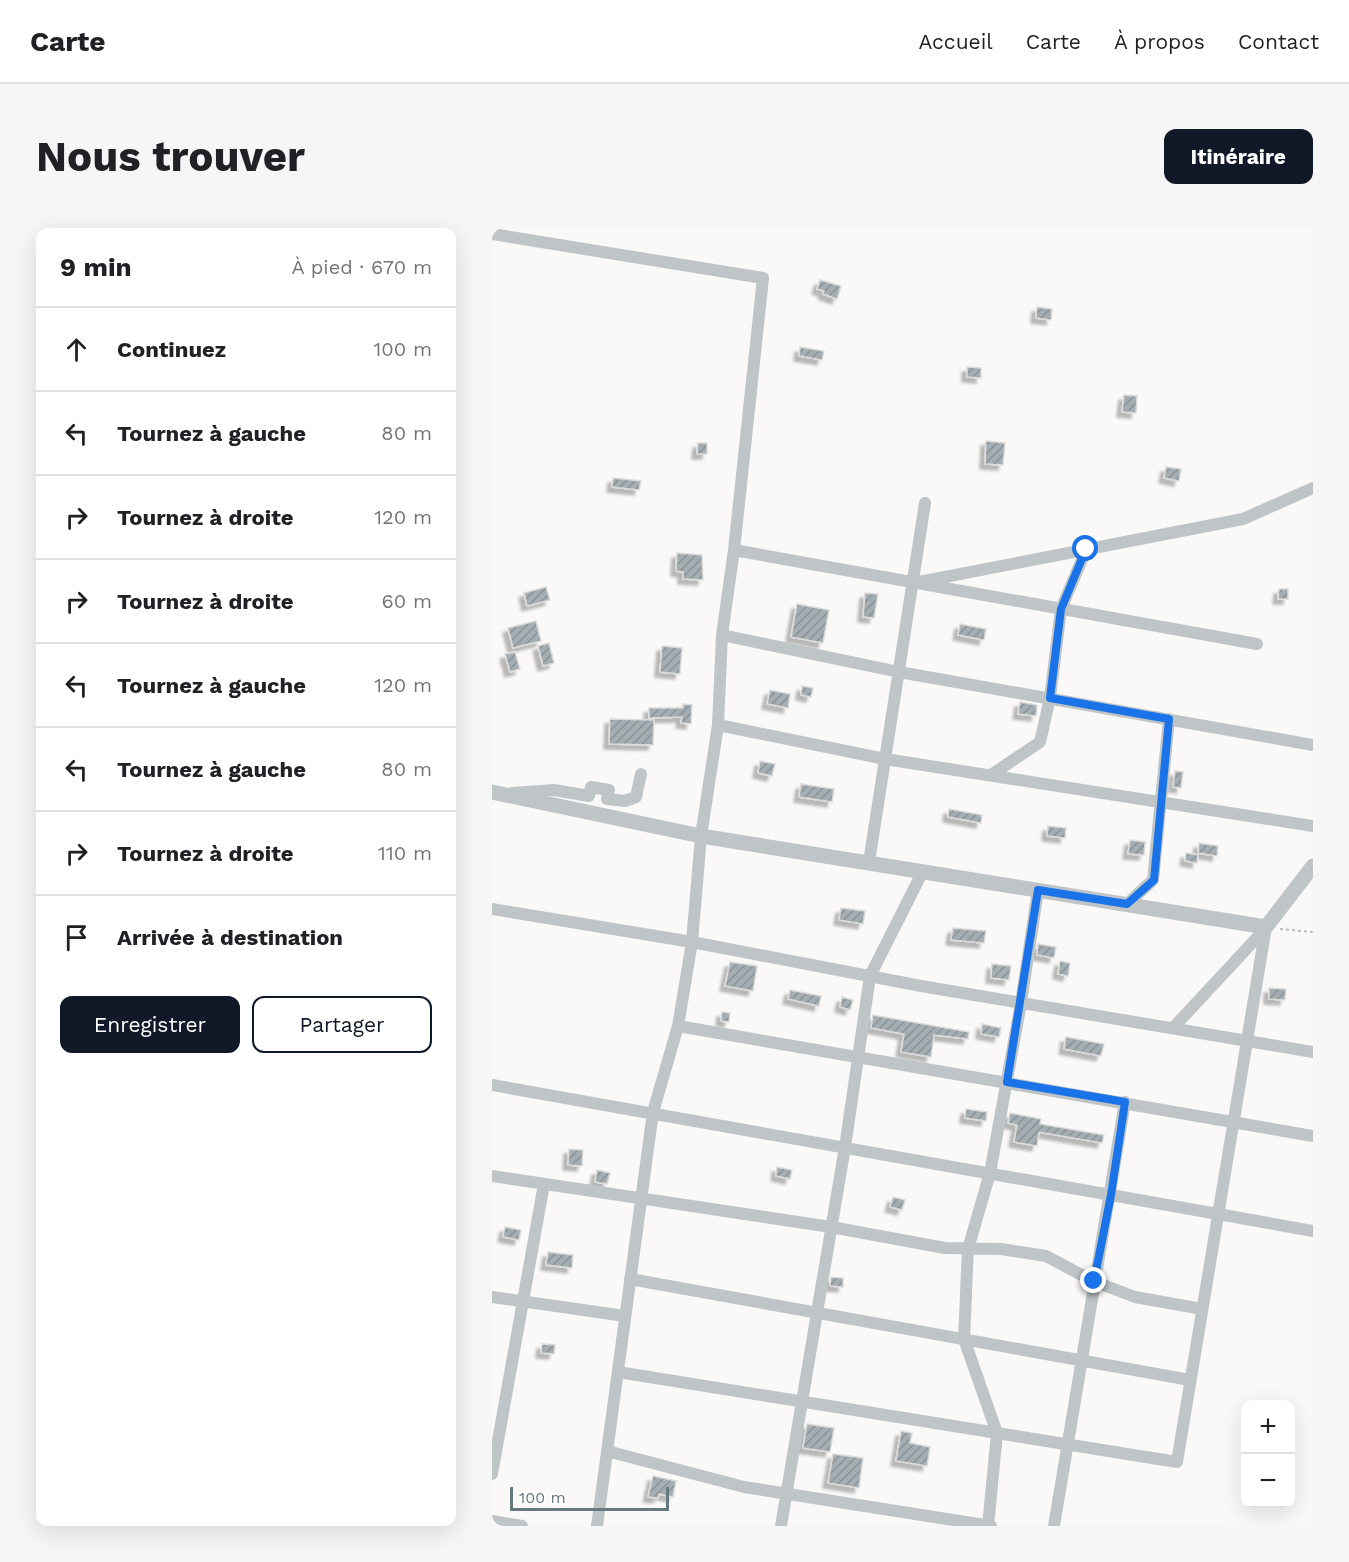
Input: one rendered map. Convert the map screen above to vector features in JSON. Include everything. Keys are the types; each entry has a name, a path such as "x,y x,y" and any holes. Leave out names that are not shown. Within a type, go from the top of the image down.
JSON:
{"street":[{"path":"492,234 763,278 734,550 722,635 718,725 701,836 692,942 678,1026 653,1112 597,1526"},
{"path":"912,583 1243,519 1313,488"},
{"path":"869,862 924,504"},
{"path":"991,775 1040,742 1050,698 1061,609 1086,549"},
{"path":"734,550 1257,644"},
{"path":"722,635 899,672 1313,745"},
{"path":"1127,904 1154,880 1169,719"},
{"path":"718,725 885,759 1313,826"},
{"path":"496,793 554,790 589,796 591,788 609,790 607,799 625,801 636,797 640,774"},
{"path":"496,793 701,836 1266,927"},
{"path":"1173,1028 1266,927 1313,866"},
{"path":"781,1526 845,1147 870,976 924,871"},
{"path":"608,1451 744,1487 787,1492 989,1526 997,1433 964,1339 968,1249 990,1173 1021,1003 1038,890"},
{"path":"492,909 692,942 1021,1003 1313,1052"},
{"path":"618,1372 1177,1462 1266,927"},
{"path":"678,1026 1234,1120 1313,1136"},
{"path":"492,1085 1313,1231"},
{"path":"1054,1526 1125,1102"},
{"path":"492,1176 831,1227 881,1239 945,1248 1001,1249 1046,1256 1094,1281 1135,1297 1202,1309"},
{"path":"492,1474 544,1184"},
{"path":"630,1280 1190,1380"},
{"path":"492,1297 625,1316"},
{"path":"492,1521 522,1526"}],"path":[{"path":"1266,927 1313,932"}],"building":[{"path":"820,280 841,286 837,299 817,289"},
{"path":"1037,307 1052,309 1051,320 1036,318"},
{"path":"800,347 824,351 822,360 799,356"},
{"path":"967,367 981,368 981,378 967,377"},
{"path":"1124,395 1137,396 1136,413 1122,412"},
{"path":"986,441 1005,443 1003,465 985,464"},
{"path":"698,443 707,443 707,454 697,454"},
{"path":"1166,467 1181,469 1179,481 1164,478"},
{"path":"613,478 641,481 639,490 612,487"},
{"path":"677,553 702,555 703,580 683,579 683,572 676,571"},
{"path":"546,587 550,600 527,606 524,593"},
{"path":"1279,589 1288,589 1288,599 1278,599"},
{"path":"865,593 878,594 874,618 863,617"},
{"path":"797,604 829,610 823,643 791,637"},
{"path":"536,621 541,641 513,648 508,628"},
{"path":"960,624 986,629 984,640 958,635"},
{"path":"549,643 554,663 543,666 538,646"},
{"path":"662,646 682,648 680,674 660,672"},
{"path":"515,652 520,669 510,672 505,654"},
{"path":"802,686 813,688 811,697 801,695"},
{"path":"770,690 790,694 788,708 767,704"},
{"path":"1020,702 1037,705 1036,716 1018,714"},
{"path":"683,704 692,705 691,724 681,723 682,717 649,718 649,708 683,708"},
{"path":"610,719 654,720 653,745 609,744"},
{"path":"760,761 775,764 772,776 758,773"},
{"path":"1175,771 1183,772 1181,788 1173,787"},
{"path":"801,784 834,789 832,802 799,797"},
{"path":"949,809 982,815 981,823 948,817"},
{"path":"1048,826 1066,828 1065,838 1047,836"},
{"path":"1130,840 1145,842 1144,855 1128,854"},
{"path":"1199,843 1218,846 1217,856 1198,853"},
{"path":"1186,853 1198,855 1197,863 1185,861"},
{"path":"841,908 865,911 863,924 839,920"},
{"path":"953,928 986,931 984,943 951,940"},
{"path":"1038,944 1056,947 1054,958 1037,955"},
{"path":"1060,961 1070,963 1068,976 1058,974"},
{"path":"730,962 757,966 753,991 725,986"},
{"path":"992,964 1011,966 1009,980 991,978"},
{"path":"1269,988 1286,989 1285,1000 1269,999"},
{"path":"790,990 821,996 819,1006 788,999"},
{"path":"842,997 853,1000 850,1010 840,1007"},
{"path":"722,1012 730,1013 729,1022 721,1021"},
{"path":"873,1015 969,1032 968,1039 934,1035 931,1057 901,1052 904,1034 871,1028"},
{"path":"982,1024 1001,1028 999,1037 981,1034"},
{"path":"1066,1037 1104,1044 1101,1056 1064,1049"},
{"path":"966,1109 987,1112 986,1121 965,1118"},
{"path":"1010,1113 1041,1119 1040,1124 1104,1135 1102,1143 1039,1132 1037,1146 1014,1142 1017,1125 1008,1123"},
{"path":"569,1149 583,1150 582,1166 568,1165"},
{"path":"777,1167 792,1170 790,1179 776,1176"},
{"path":"597,1170 610,1173 607,1184 595,1182"},
{"path":"893,1197 905,1200 902,1210 890,1207"},
{"path":"505,1227 521,1230 519,1240 503,1237"},
{"path":"548,1252 573,1255 572,1268 546,1265"},
{"path":"831,1277 843,1278 843,1287 830,1286"},
{"path":"542,1344 555,1345 554,1354 541,1353"},
{"path":"807,1424 834,1428 830,1452 803,1448"},
{"path":"901,1431 912,1433 910,1443 930,1447 927,1466 896,1461"},
{"path":"833,1454 863,1458 859,1488 828,1483"},
{"path":"653,1476 676,1481 673,1497 659,1494 658,1498 648,1497"}],"route":[{"path":"1086,549 1061,609 1050,698 1169,719 1154,880 1127,904 1038,890 1007,1082 1125,1102 1111,1195 1094,1281"}]}
